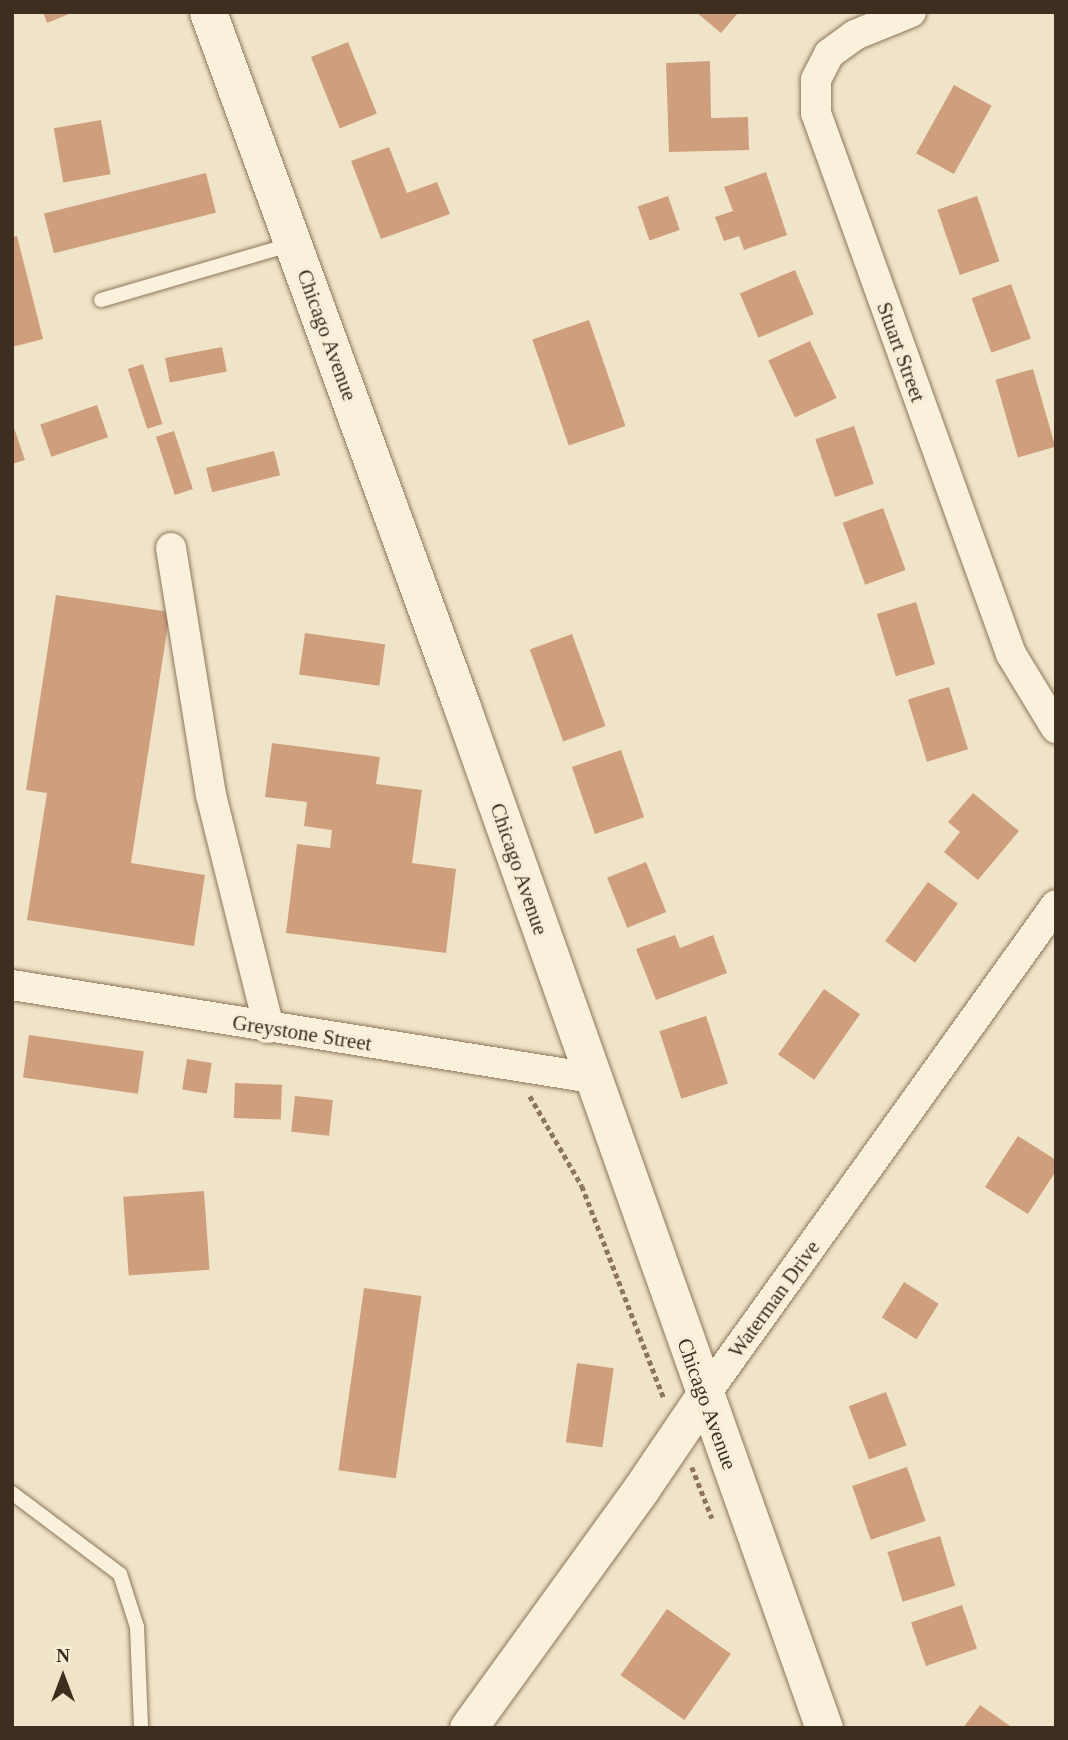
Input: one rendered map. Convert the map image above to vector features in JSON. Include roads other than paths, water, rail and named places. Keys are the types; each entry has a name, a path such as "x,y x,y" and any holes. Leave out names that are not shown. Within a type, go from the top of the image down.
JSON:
{"street":[{"name":"Chicago Avenue","path":"208,12 457,694 824,1728"},
{"name":"Stuart Street","path":"911,12 844,40 829,54 816,80 816,113 1011,654 1056,728"},
{"path":"171,548 211,795 269,1028"},
{"name":"Waterman Drive","path":"468,1728 1056,905"},
{"name":"Greystone Street","path":"12,985 592,1078"}],"lane":[{"path":"101,300 293,244"},
{"path":"12,1493 120,1574 137,1627 141,1728"}]}
